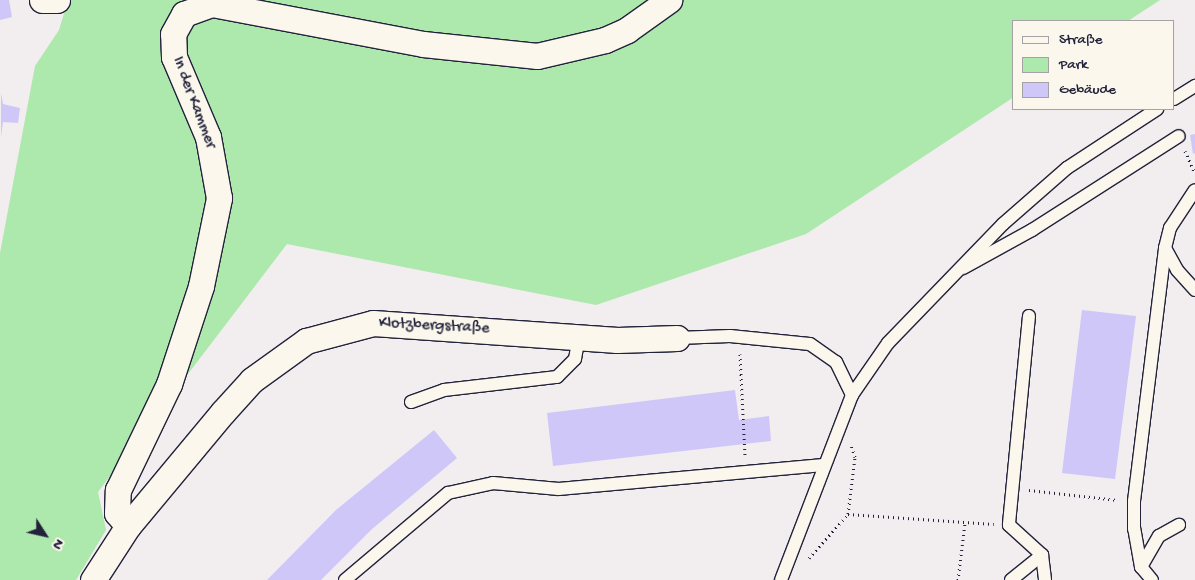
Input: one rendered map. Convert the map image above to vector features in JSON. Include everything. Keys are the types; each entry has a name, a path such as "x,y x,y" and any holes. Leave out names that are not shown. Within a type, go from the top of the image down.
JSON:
{"street":[{"path":"42,0 57,0"},
{"name":"In der Kammer","path":"128,526 117,512 118,490 172,376 201,286 219,198 208,137 174,57 174,34 181,7 212,4 423,44 536,56 605,40 627,30 668,0"},
{"name":"Klotzbergstraße","path":"93,580 128,526 252,380 306,341 373,323 579,337 677,338"}],"lane":[{"path":"1175,98 1195,86"},
{"path":"782,577 823,465 852,395 888,343 951,274 1067,168 1155,110"},
{"path":"951,274 1032,230 1179,136"},
{"path":"1152,580 1142,567 1134,529 1134,502 1165,248 1170,228 1195,190"},
{"path":"1165,248 1177,270 1195,290"},
{"path":"1029,316 1009,525 1042,555 1045,580"},
{"path":"677,338 738,336 810,344 836,362 852,395"},
{"path":"411,402 444,390 557,377 575,359 579,337"},
{"path":"346,580 448,492 493,483 559,490 823,465"},
{"path":"1142,567 1159,536 1179,525"},
{"path":"1011,580 1042,555"}],"path":[{"path":"1179,136 1195,174"},
{"path":"738,336 747,446"},
{"path":"782,577 795,573 848,514 855,457 840,425"},
{"path":"1014,488 1098,498"},
{"path":"848,514 1009,525"},
{"path":"958,580 965,522"}],"green space":[{"path":"68,0 1160,0 1130,20 1012,20 1012,98 806,234 596,305 287,244 98,492 106,530 76,580 0,580 0,253 35,66 59,30"}],"building":[{"path":"0,0 9,0 12,17 0,20"},
{"path":"1,93 3,104 20,108 18,123 3,122 1,137"},
{"path":"1195,134 1195,153 1193,154 1190,135"},
{"path":"1082,310 1136,316 1115,479 1062,473"},
{"path":"735,390 739,420 769,416 771,441 553,466 547,413"},
{"path":"434,430 457,458 372,529 321,580 267,580 336,510"}]}
